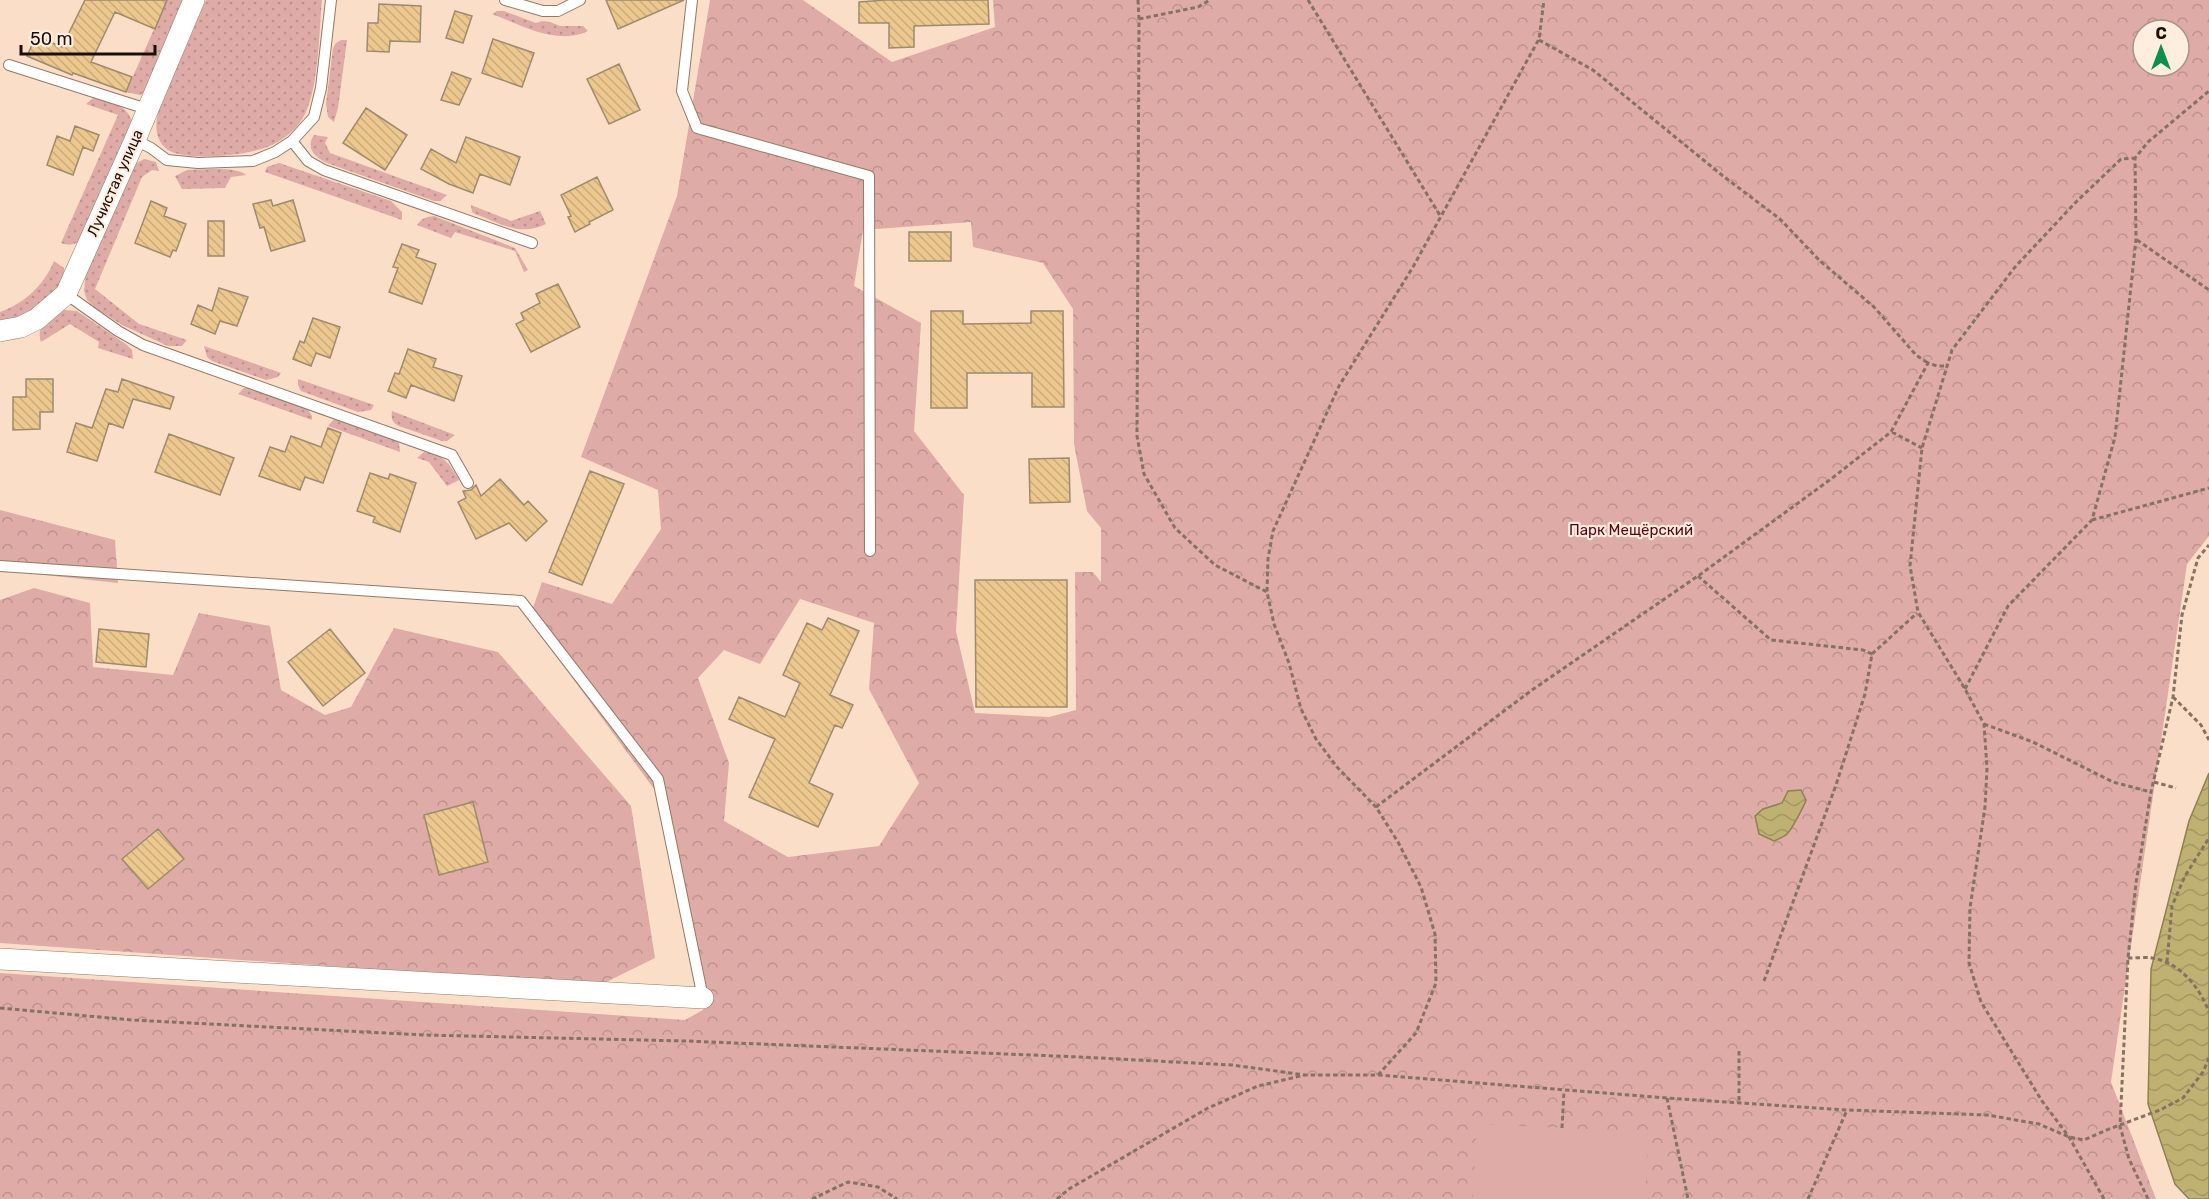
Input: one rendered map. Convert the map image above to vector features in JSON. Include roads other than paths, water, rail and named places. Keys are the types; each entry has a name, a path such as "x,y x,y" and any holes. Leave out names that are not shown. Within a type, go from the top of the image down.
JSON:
{"street":[{"name":"Лучистая улица","path":"0,331 21,327 38,319 66,294 194,0"},
{"path":"0,959 703,998"}],"lane":[{"path":"135,140 151,148 166,160 198,163 253,161 275,152 292,141 314,117 321,88 331,0"},
{"path":"505,0 543,11 558,11 580,0"},
{"path":"692,0 682,91 697,128 869,176 870,551"},
{"path":"9,64 147,109"},
{"path":"292,141 308,161 324,170 532,243"},
{"path":"66,294 118,331 143,345 452,455 468,483"},
{"path":"0,566 521,601 658,779 703,998"}],"water":[{"path":"2209,773 2209,1199 2189,1199 2175,1184 2148,1104 2151,969 2189,821"},
{"path":"1801,790 1806,800 1787,834 1774,841 1759,834 1755,816 1763,809 1782,803 1788,791"}],"park label":[{"name":"Парк Мещёрский","path":"1631,530"}]}
